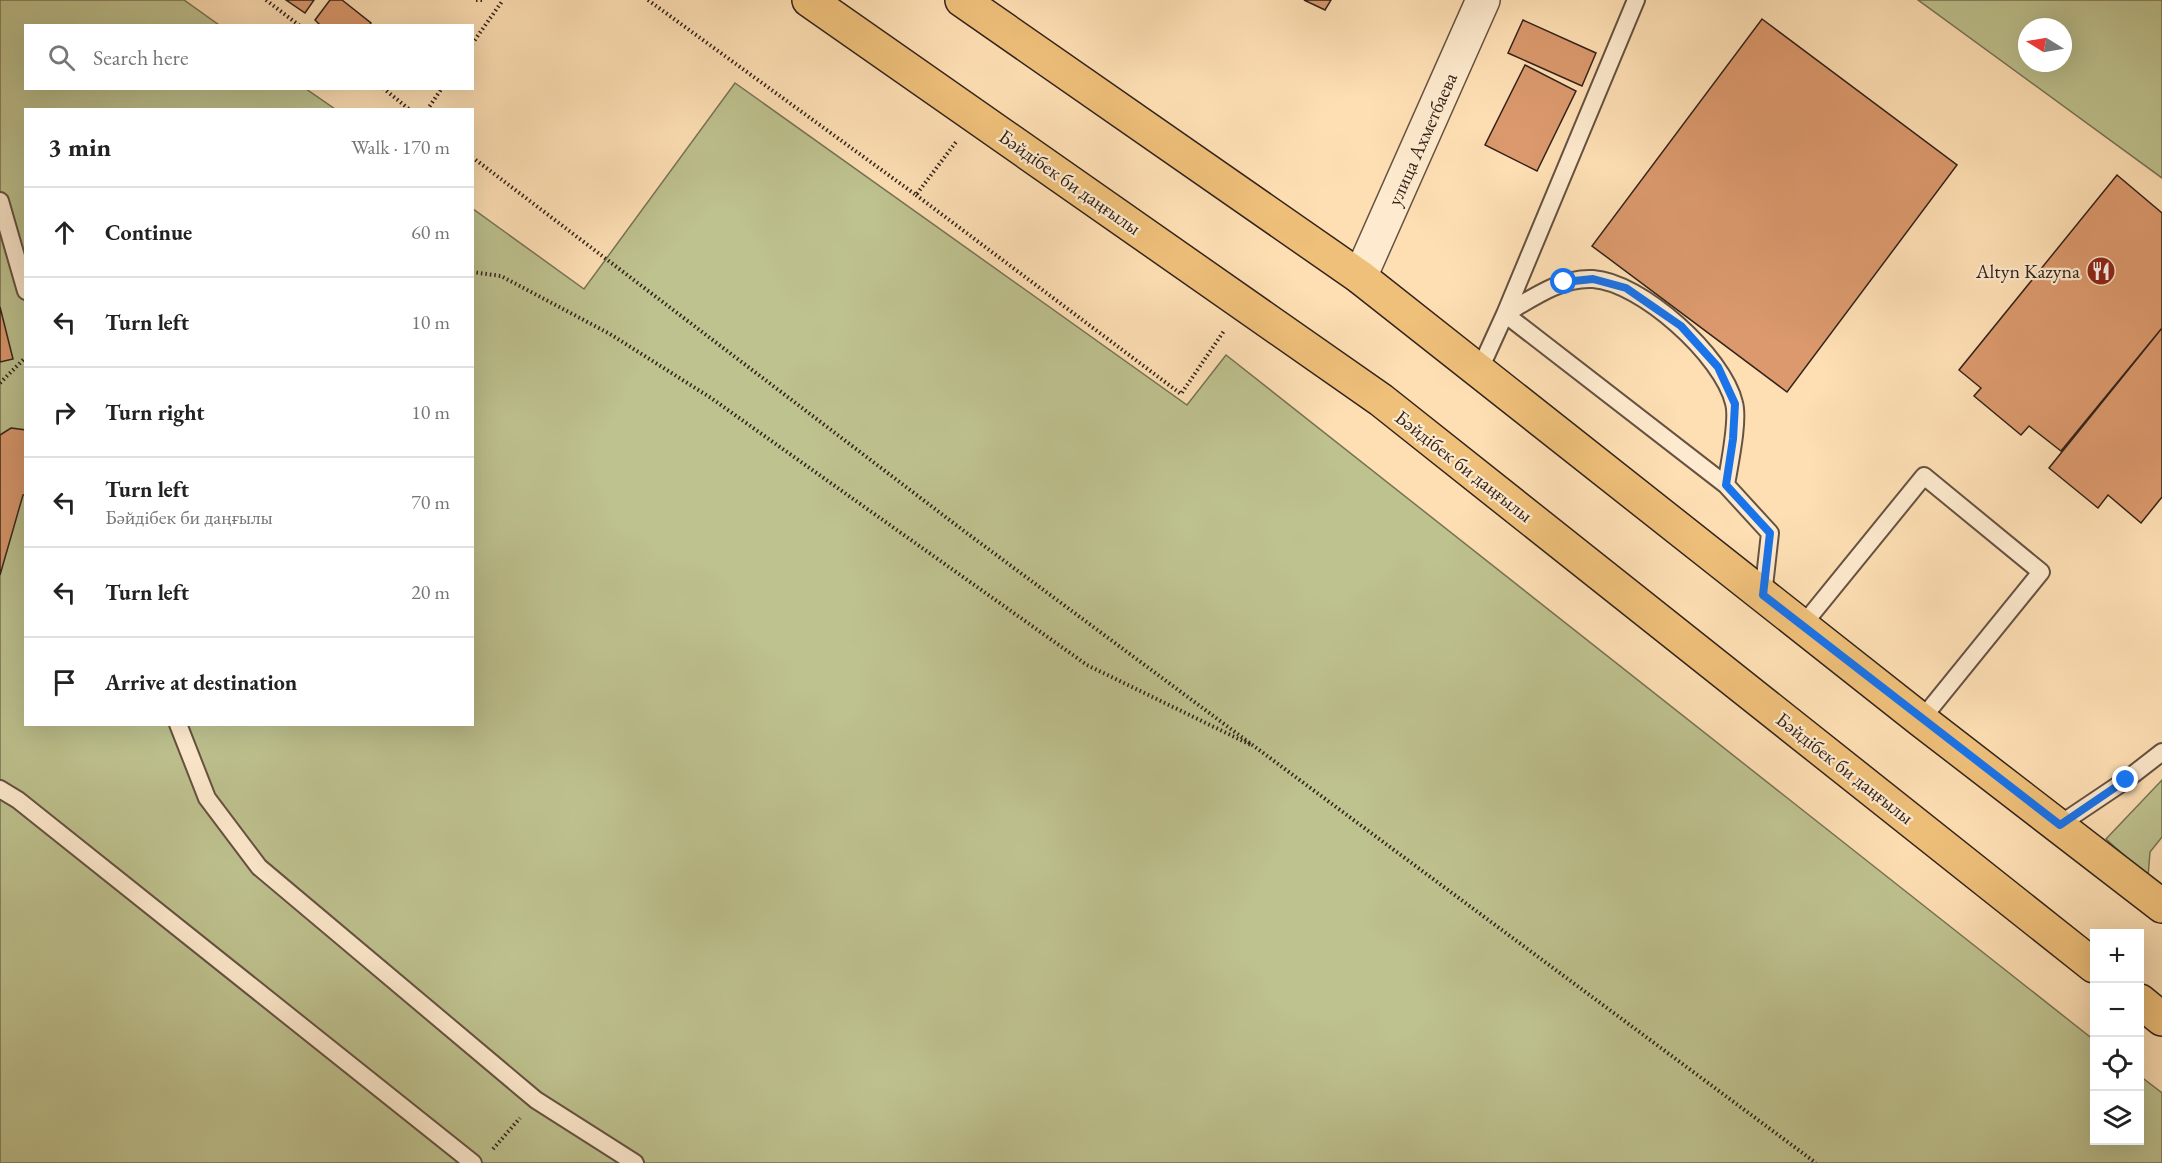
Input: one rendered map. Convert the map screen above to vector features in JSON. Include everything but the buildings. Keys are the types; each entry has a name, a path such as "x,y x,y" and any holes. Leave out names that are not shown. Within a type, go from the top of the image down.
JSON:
{"main road":[{"name":"Бәйдібек би даңғылы","path":"809,0 1381,400 2090,963"},
{"path":"962,0 1360,277 1921,720 2060,825 2162,906"},
{"path":"2144,1005 2162,1019"}],"street":[{"name":"улица Ахметбаева","path":"1360,277 1484,0"}],"lane":[{"path":"1479,371 1636,0"},
{"path":"0,201 24,284"},
{"path":"1505,314 1564,282 1593,279 1626,288 1681,326 1718,367 1735,404 1733,439 1726,485"},
{"path":"1505,314 1726,485 1770,533 1763,595"},
{"path":"1802,626 1924,476 2041,572 1921,720"},
{"path":"179,726 207,798 259,867 536,1100 635,1163"},
{"path":"2060,825 2126,780 2162,752"},
{"path":"0,789 28,807 473,1163"}],"path":[{"path":"266,0 297,24"},
{"path":"476,0 483,0"},
{"path":"474,41 502,0"},
{"path":"648,0 916,195 1180,394 1243,303"},
{"path":"385,90 408,108"},
{"path":"428,108 441,90"},
{"path":"916,195 975,116"},
{"path":"474,159 964,531 1816,1163"},
{"path":"474,272 501,276 610,334 711,398 1087,665 1259,750"},
{"path":"0,383 24,359"},
{"path":"489,1154 536,1100"}],"green space":[{"path":"0,0 184,0 218,24 24,24 24,90 307,90 334,108 24,108 24,726 474,726 474,210 584,289 735,83 1187,405 1226,355 2090,1037 2090,1145 2144,1145 2144,1079 2162,1093 2162,1163 0,1163"},
{"path":"1918,0 2162,0 2162,178"},
{"path":"2162,780 2162,837 2150,852 2148,877 2106,839"}],"place":[{"name":"Altyn Kazyna","path":"2101,271"}],"route":[{"path":"1564,282 1593,279 1626,288 1681,326 1718,367 1735,404 1733,439 1726,485 1770,533 1763,595 1921,720 2060,825 2126,780"}]}
